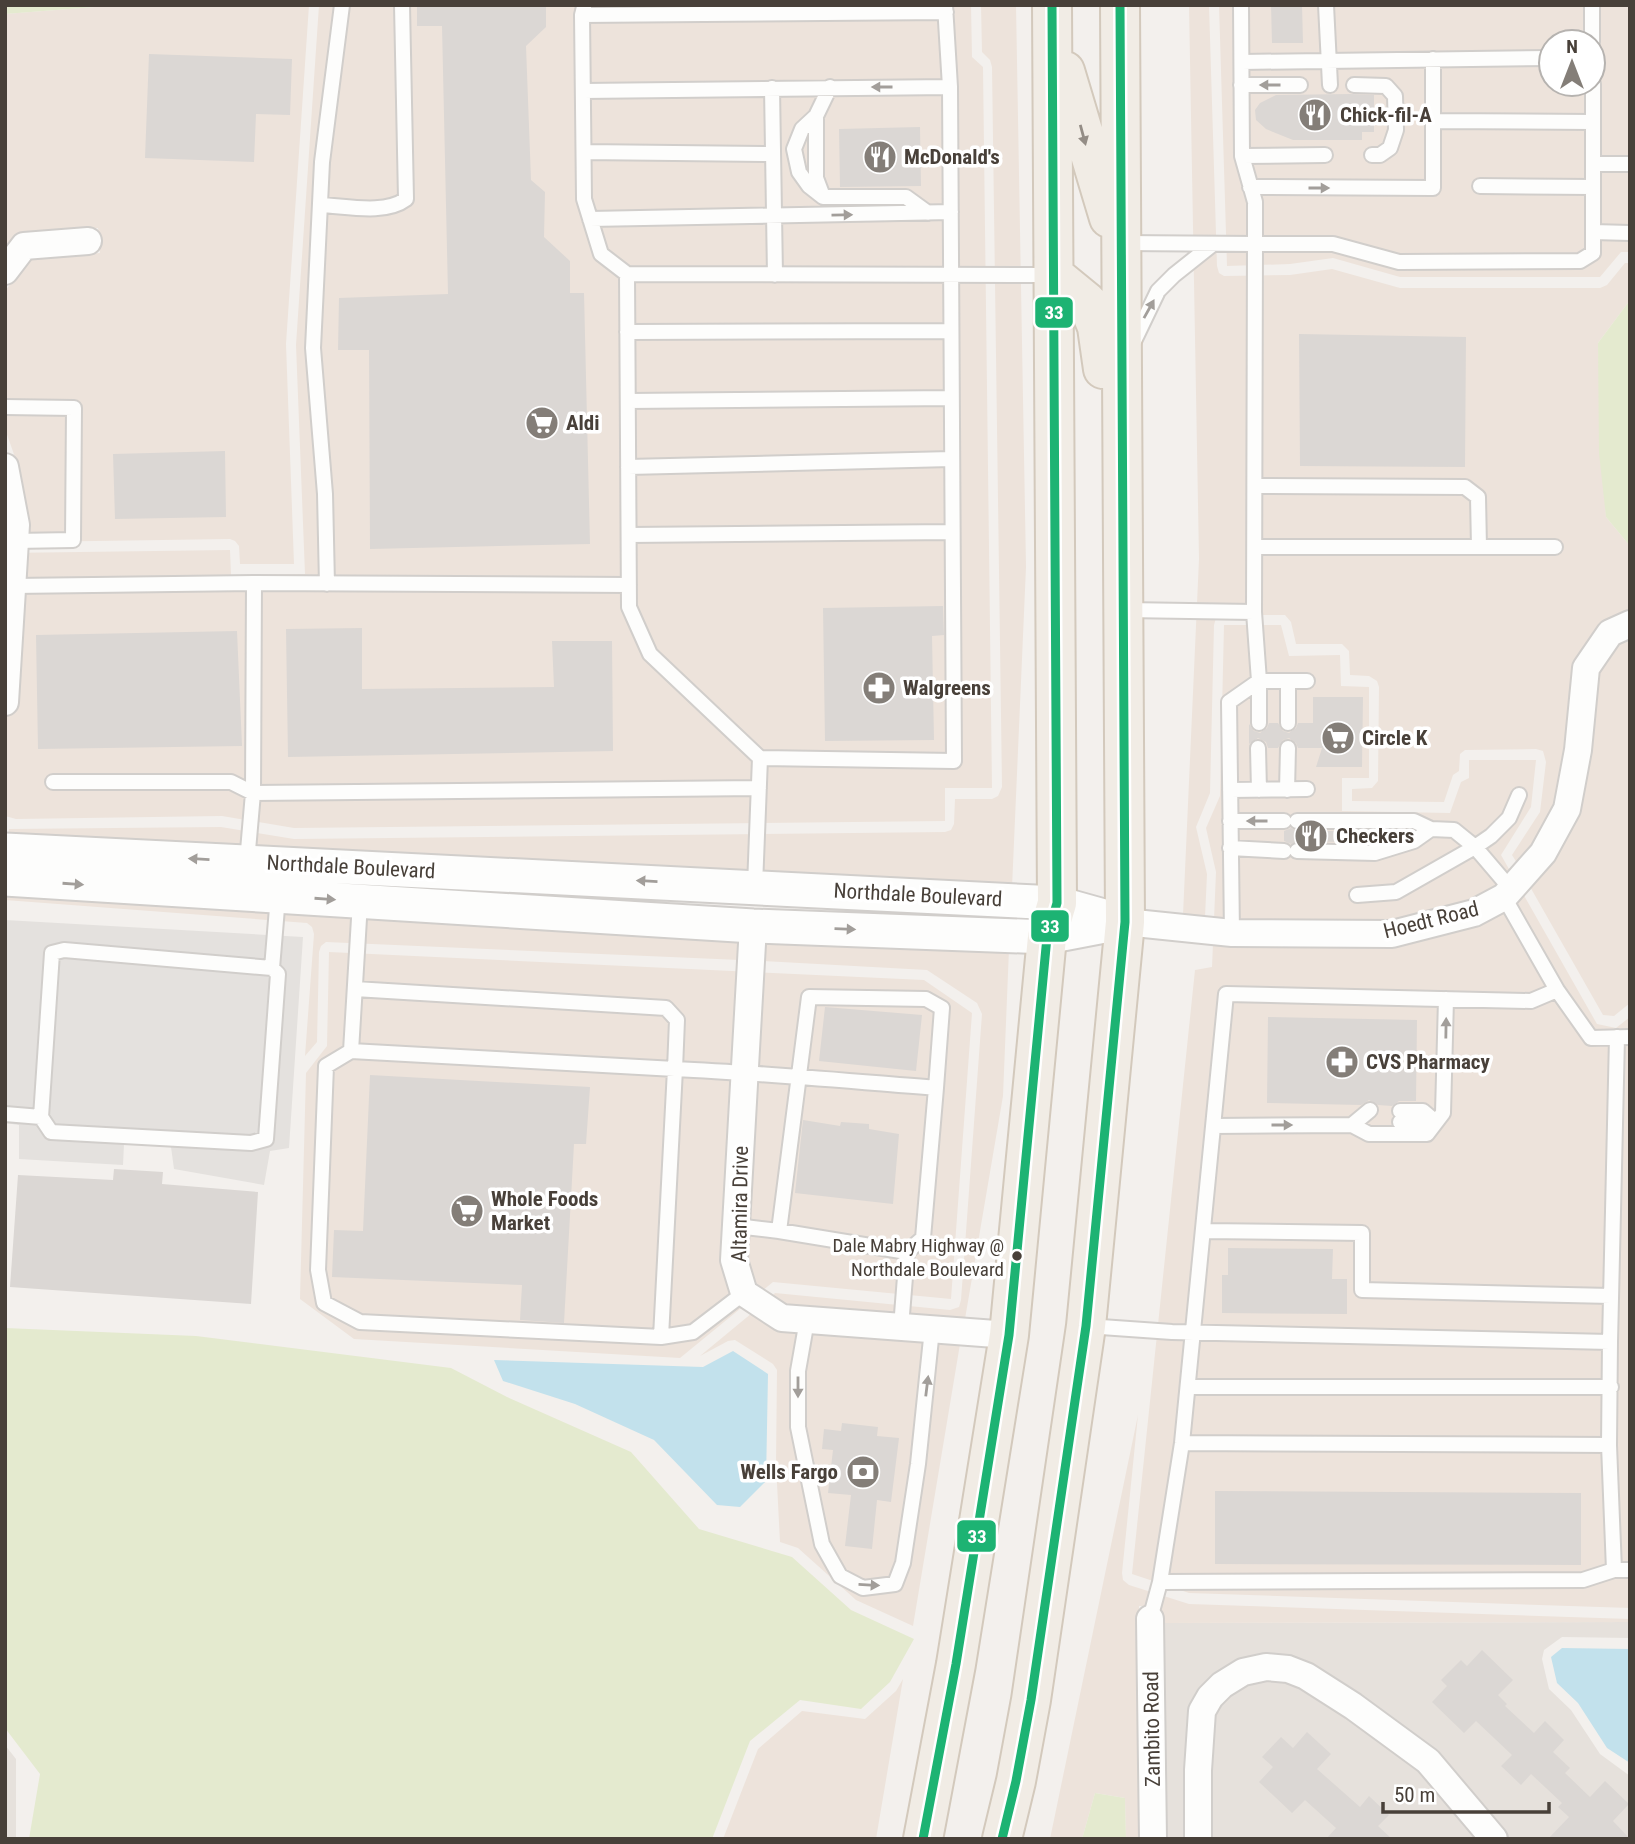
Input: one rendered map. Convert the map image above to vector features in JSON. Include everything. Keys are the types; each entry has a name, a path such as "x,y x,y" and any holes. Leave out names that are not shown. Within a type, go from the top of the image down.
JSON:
{"main road":[{"path":"1002,1839 1031,1700 1086,1326 1125,922 1120,5"},
{"path":"1052,14 1106,211 1120,243"},
{"path":"923,1839 956,1664 1009,1335 1052,920 1052,14"},
{"path":"1054,275 1087,302 1097,327 1123,527"}],"street":[{"path":"5,271 24,246 88,241"},
{"path":"5,467 16,525 5,702"},
{"name":"Hoedt Road","path":"1125,922 1233,933 1392,934 1474,913 1507,893 1543,853 1567,809 1578,750 1586,668 1610,633 1630,624"},
{"name":"Northdale Boulevard","path":"5,850 910,895 1052,920"},
{"path":"360,902 362,867"},
{"name":"Northdale Boulevard","path":"5,879 753,926 1052,920 1125,922"},
{"path":"572,915 646,904 730,901 748,896 755,887"},
{"path":"753,926 799,909 910,895"},
{"name":"Altamira Drive","path":"753,926 734,1260 744,1293 782,1318 1009,1335"},
{"name":"Zambito Road","path":"1150,1619 1153,1839"},
{"path":"1198,1839 1198,1770 1202,1711 1210,1697 1222,1685 1243,1672 1266,1667 1288,1669 1307,1676 1428,1761 1494,1839"}],"lane":[{"path":"327,584 325,494 313,348 325,125 342,5"},
{"path":"321,205 381,208 398,206 406,199 402,5"},
{"path":"1241,5 1242,156 1255,202 1254,612 1259,723"},
{"path":"1326,5 1330,85"},
{"path":"1592,5 1592,28"},
{"path":"627,274 629,607 650,654 760,758 954,761 951,459 950,275 951,212 950,87 945,8 583,10 584,198 601,254 627,274 775,275 950,275 1054,275"},
{"path":"1242,62 1537,58"},
{"path":"1251,187 1433,188 1433,59"},
{"path":"1241,85 1300,85"},
{"path":"1354,85 1386,86 1395,96 1396,130 1390,148 1380,155 1372,155"},
{"path":"830,87 816,116 802,129 794,149 799,172 809,186 823,197 906,197 928,213"},
{"path":"583,91 950,87"},
{"path":"772,88 775,275"},
{"path":"1120,243 1333,244 1399,262 1580,261 1593,253 1592,98"},
{"path":"816,116 816,178 823,197"},
{"path":"1433,121 1593,122"},
{"path":"584,152 773,154"},
{"path":"1242,156 1325,155"},
{"path":"1593,164 1630,164"},
{"path":"1480,186 1593,187"},
{"path":"590,219 951,212"},
{"path":"1593,232 1630,233"},
{"path":"1121,371 1158,291 1213,244"},
{"path":"627,332 951,331"},
{"path":"628,401 951,398"},
{"path":"5,407 74,408 73,540 15,541"},
{"path":"628,467 951,459"},
{"path":"1255,486 1465,486 1478,497 1479,547"},
{"path":"629,535 952,532"},
{"path":"1255,547 1555,547"},
{"path":"247,862 253,793 254,583"},
{"path":"13,586 254,583 629,585"},
{"path":"1123,610 1254,612"},
{"path":"1233,933 1229,702 1259,681 1307,681"},
{"path":"1288,681 1288,723"},
{"path":"1258,748 1259,790"},
{"path":"1287,790 1288,748"},
{"path":"755,887 760,758"},
{"path":"53,782 231,782 253,793 759,788"},
{"path":"1230,790 1307,789"},
{"path":"1357,895 1396,892 1475,847 1509,818 1519,795"},
{"path":"1230,821 1413,821 1431,829 1454,830 1475,847 1507,893 1557,990 1591,1038 1623,1037 1610,1342 1609,1445 1614,1570"},
{"path":"1230,848 1375,853 1413,841 1431,829"},
{"path":"272,968 278,897"},
{"path":"351,1051 360,902"},
{"path":"64,950 272,968 278,974 266,1139 251,1143 51,1132 41,1116 52,953 64,950"},
{"path":"355,989 666,1008 677,1020 661,1337"},
{"path":"1150,1619 1160,1582 1182,1443 1195,1333 1226,994 1531,1001 1557,990"},
{"path":"779,1231 809,997 926,999 942,1008 923,1238 907,1252 901,1327"},
{"path":"1352,1125 1369,1134 1427,1134 1443,1113 1446,999"},
{"path":"744,1293 693,1332 661,1337 360,1322 324,1303 318,1270 326,1066 351,1051 745,1072 936,1088"},
{"path":"1400,1116 1423,1111 1436,1122"},
{"path":"5,1114 41,1116"},
{"path":"1213,1126 1352,1125 1370,1116"},
{"path":"736,1226 907,1252"},
{"path":"1204,1231 1363,1233 1362,1290 1611,1296"},
{"path":"807,1320 798,1371 800,1440 822,1544 840,1576 863,1588 895,1584 903,1563 918,1464 932,1329"},
{"path":"1086,1326 1195,1333 1610,1342"},
{"path":"1188,1387 1611,1387"},
{"path":"1182,1443 1609,1445"},
{"path":"1160,1582 1583,1580 1614,1570 1630,1570"}],"shaded area":[{"path":"120,5 309,5 286,344 294,564 240,564 239,546 230,539 27,542 16,460 5,429 5,291 30,259 100,253 98,228 23,233 5,251 5,14"},
{"path":"319,5 971,5 972,57 983,67 992,788 945,788 945,821 294,828 222,816 16,819 5,816 5,553 230,550 231,575 305,574 296,345"},
{"path":"981,5 1016,5 1026,567 1012,888 8,837 9,829 221,827 294,839 945,832 951,830 954,824 955,799 992,799 998,796 1002,787 992,67 990,60 982,52"},
{"path":"1189,5 1209,5 1217,266 1219,273 1224,276 1290,275 1332,269 1400,288 1600,288 1607,285 1625,263 1630,263 1630,300 1598,343 1606,517 1630,546 1630,610 1606,621 1567,748 1556,805 1534,844 1517,863 1512,855 1540,812 1546,762 1543,751 1465,750 1460,754 1459,771 1453,775 1444,802 1352,801 1352,789 1372,788 1378,781 1377,681 1369,676 1350,675 1349,651 1342,644 1296,644 1291,622 1285,615 1221,615 1216,618 1214,625 1210,793 1196,827 1207,874 1205,917 1183,915 1199,559"},
{"path":"1219,5 1630,5 1630,252 1621,252 1600,277 1400,277 1333,258 1290,264 1227,266"},
{"path":"1224,625 1281,625 1289,656 1340,655 1341,686 1369,687 1369,778 1342,778 1342,811 1450,813 1461,782 1469,778 1469,760 1536,760 1531,807 1501,855 1597,1024 1616,1028 1630,1017 1630,1608 1189,1593 1132,1574 1195,970 1212,967 1216,872 1206,828 1220,796"},
{"path":"1630,638 1630,1003 1614,1016 1603,1015 1529,885 1597,673 1618,644"},
{"path":"5,893 741,938 740,960 326,942 319,952 317,1042 305,1056 314,934 307,923 5,900"},
{"path":"5,920 303,937 289,1148 270,1151 264,1185 174,1169 171,1147 124,1144 123,1165 19,1159 19,1125 5,1123"},
{"path":"764,939 1009,949 1003,1096 965,1319 785,1305 772,1296 775,1293 950,1310 959,1307 982,1014 977,1003 927,970 763,961"},
{"path":"329,952 924,980 972,1013 951,1299 773,1282 680,1358 354,1339 300,1299 306,1073 327,1046"},
{"path":"752,1313 960,1344 913,1626 856,1600 798,1548 780,1542 776,1464 777,1370 773,1364 735,1340 700,1356"},
{"path":"1138,1415 1122,1573 1123,1580 1129,1585 1189,1604 1630,1619 1630,1622 1162,1623 1162,1606 1139,1606 1142,1839 1126,1839 1125,1798 1095,1793 1082,1839 1050,1839"},
{"path":"1630,1622 1630,1638 1562,1637 1544,1650 1542,1659 1549,1689 1571,1710 1600,1754 1630,1776 1630,1839 1509,1839 1436,1752 1291,1657 1267,1654 1241,1660 1215,1675 1187,1839 1165,1839 1162,1623"},
{"path":"903,1679 876,1839 723,1839 758,1749 802,1711 865,1719 896,1691"},
{"path":"1267,1680 1302,1688 1421,1771 1478,1839 1210,1839 1209,1770 1213,1716 1218,1705 1229,1695 1247,1685"},
{"path":"5,1745 16,1759 16,1839 5,1839"}],"green space":[{"path":"5,5 120,5 5,14"},
{"path":"1630,300 1630,546 1606,517 1599,453 1598,343"},
{"path":"5,1328 196,1336 451,1368 507,1397 631,1452 699,1529 792,1557 851,1610 914,1639 890,1682 861,1709 800,1700 750,1741 712,1839 29,1839 40,1774 5,1728"},
{"path":"1095,1793 1125,1798 1126,1839 1082,1839"}],"water":[{"path":"733,1351 768,1374 766,1481 740,1507 717,1505 654,1440 575,1404 503,1381 494,1360 703,1367"},
{"path":"1562,1648 1630,1649 1630,1763 1607,1748 1578,1703 1557,1683 1551,1657"}],"building":[{"path":"417,5 546,5 546,27 526,46 531,180 545,192 544,237 570,261 570,293 584,293 590,544 370,549 369,350 338,350 339,298 448,294 442,26 417,26"},
{"path":"1271,5 1302,5 1303,43 1272,43"},
{"path":"149,54 292,59 290,115 256,114 254,162 145,158"},
{"name":"Chick-fil-A","path":"1276,95 1374,95 1374,132 1362,132 1362,140 1293,140 1266,129 1256,120 1255,110 1260,103"},
{"name":"McDonald's","path":"920,127 921,186 840,187 839,129"},
{"path":"1299,334 1466,337 1465,467 1300,466"},
{"path":"225,451 226,517 115,519 113,454"},
{"name":"Walgreens","path":"943,606 944,635 932,636 934,740 825,741 823,608"},
{"path":"362,628 362,689 554,687 552,641 612,641 613,751 288,757 286,629"},
{"path":"237,631 242,746 38,749 36,635"},
{"path":"1313,697 1363,697 1362,767 1316,767 1322,748 1298,748 1289,738 1283,740 1278,748 1268,748 1266,742 1258,738 1249,744 1249,724 1254,731 1260,733 1269,723 1278,723 1283,731 1289,733 1298,723 1313,723"},
{"path":"1291,828 1297,831 1339,831 1339,842 1297,841 1291,844 1284,841 1284,831"},
{"path":"825,1007 922,1015 916,1071 819,1061"},
{"name":"CVS Pharmacy","path":"1268,1017 1417,1020 1416,1101 1399,1101 1392,1106 1378,1105 1369,1100 1361,1105 1267,1103"},
{"name":"Whole Foods Market","path":"370,1075 590,1087 586,1144 574,1144 564,1323 520,1320 522,1285 332,1277 334,1230 363,1231"},
{"path":"803,1120 840,1126 841,1122 869,1124 869,1129 899,1134 893,1204 795,1193"},
{"path":"114,1169 163,1172 162,1184 258,1192 251,1304 10,1287 18,1175 113,1180"},
{"path":"1228,1248 1333,1249 1332,1279 1347,1279 1347,1314 1222,1313 1222,1275 1228,1275"},
{"name":"Wells Fargo","path":"842,1423 878,1427 877,1436 899,1438 891,1502 877,1500 872,1549 845,1546 851,1495 828,1493 833,1450 822,1449 824,1429 841,1431"},
{"path":"1215,1491 1581,1493 1581,1565 1215,1564"},
{"path":"1482,1650 1513,1680 1498,1695 1507,1704 1505,1706 1534,1733 1545,1721 1564,1740 1553,1752 1570,1768 1565,1773 1590,1797 1605,1781 1629,1804 1613,1821 1630,1839 1548,1839 1569,1817 1558,1807 1562,1803 1531,1774 1521,1785 1501,1766 1512,1755 1476,1721 1464,1733 1432,1702 1447,1686 1441,1680 1461,1660 1467,1666"},
{"path":"1307,1732 1331,1754 1317,1769 1360,1807 1369,1796 1389,1815 1378,1826 1392,1839 1326,1839 1336,1828 1305,1800 1292,1813 1259,1782 1273,1767 1262,1757 1281,1737 1293,1748"}],"transit line":[{"name":"33","path":"923,1839 956,1664 1009,1335 1047,937 1057,903 1052,5"},
{"name":"33","path":"1002,1839 1031,1700 1086,1326 1125,922 1120,5"}],"place":[{"name":"Chick-fil-A","path":"1315,115"},
{"name":"McDonald's","path":"880,157"},
{"name":"Aldi","path":"542,423"},
{"name":"Walgreens","path":"879,688"},
{"name":"Circle K","path":"1338,738"},
{"name":"Checkers","path":"1311,836"},
{"name":"CVS Pharmacy","path":"1342,1062"},
{"name":"Whole Foods Market","path":"467,1211"},
{"name":"Dale Mabry Highway @ Northdale Boulevard","path":"1017,1256"},
{"name":"Wells Fargo","path":"863,1472"}]}
